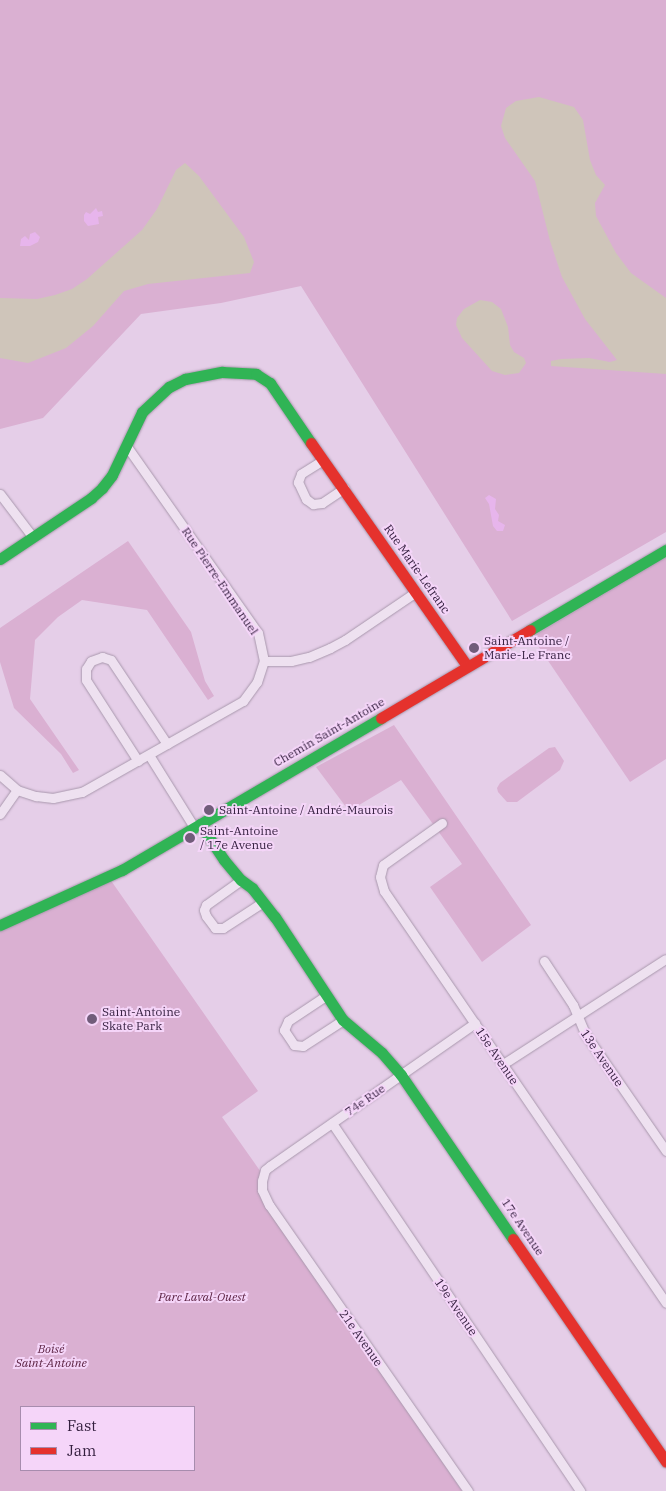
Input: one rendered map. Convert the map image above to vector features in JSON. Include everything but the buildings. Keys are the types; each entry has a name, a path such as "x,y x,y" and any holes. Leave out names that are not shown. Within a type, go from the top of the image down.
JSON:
{"street":[{"name":"Rue Marie-Lefranc","path":"1,557 91,498 102,488 112,475 142,412 168,387 186,379 205,374 241,372 256,374 270,383 468,666"},
{"name":"Rue Pierre-Emmanuel","path":"126,445 258,633 264,661"},
{"path":"323,460 301,474 298,482 306,499 313,504 322,503 344,488"},
{"path":"0,494 32,536"},
{"name":"Chemin Saint-Antoine","path":"0,925 122,870 666,550"},
{"path":"0,775 17,790 36,796 67,797 82,792 243,701 257,682 264,661 291,661 309,657 330,648 416,592"},
{"path":"138,761 86,680 86,669 91,661 102,657 111,660 167,744"},
{"path":"149,755 197,826"},
{"path":"0,814 17,790"},
{"name":"15e Avenue","path":"442,824 384,866 380,878 381,884 666,1303"},
{"name":"17e Avenue","path":"197,826 241,880 252,888 263,902 343,1020 382,1053 401,1075 666,1462"},
{"path":"241,880 206,905 204,910 206,916 215,928 223,928 263,902"},
{"path":"504,1064 665,959"},
{"name":"13e Avenue","path":"544,961 573,1005 586,1036 666,1151"},
{"path":"327,995 288,1021 284,1030 294,1045 303,1046 343,1020"},
{"name":"74e Rue","path":"262,1181 265,1170 270,1166 475,1023"},
{"name":"19e Avenue","path":"332,1123 580,1491"},
{"name":"21e Avenue","path":"262,1181 262,1190 268,1206 468,1491"}],"green space":[{"path":"0,0 666,0 666,532 512,621 301,286 221,303 141,314 43,418 0,429"},
{"path":"128,541 191,632 205,681 214,696 208,700 147,610 82,600 58,617 35,640 30,699 79,770 73,773 61,754 14,708 0,662 0,628"},
{"path":"666,557 666,759 630,782 532,637"},
{"path":"394,725 531,925 482,962 430,887 462,864 401,780 349,811 316,767"},
{"path":"555,747 564,761 560,770 517,802 507,802 498,792 497,788 500,783 549,748"},
{"name":"Parc Laval-Ouest","path":"105,872 258,1091 222,1117 263,1175 261,1179 286,1231 462,1491 0,1491 0,925"}],"sand":[{"path":"96,208 98,212 102,211 103,216 98,217 99,224 88,226 84,221 84,215 86,212 90,214"},
{"path":"35,232 40,237 38,242 30,246 20,246 21,239 25,236 29,240 30,234"},
{"path":"489,495 496,499 495,509 499,515 498,521 505,525 503,531 497,531 493,526 489,504 485,498"}],"shaded area":[{"path":"539,97 574,107 583,120 590,160 596,175 605,185 595,203 596,216 616,253 631,273 666,298 666,374 551,366 551,361 561,359 589,358 610,362 617,360 585,319 562,277 550,241 535,181 505,138 501,126 506,108 516,101"},
{"path":"185,163 199,176 244,237 254,262 250,273 148,284 124,291 93,326 66,348 28,363 0,358 0,298 37,299 72,289 87,279 142,230 157,209 176,170"},
{"path":"480,300 492,302 501,309 508,327 510,345 514,352 524,358 526,363 519,373 505,375 492,371 462,338 456,325 457,318 464,309"}],"traffic: fast":[{"path":"0,559 91,498 102,488 112,475 142,412 169,387 185,379 222,372 256,374 270,383 311,443"},
{"path":"530,630 666,550"},
{"path":"0,925 122,870 381,718"},
{"path":"200,824 224,860 241,880 252,888 275,917 343,1020 382,1053 401,1075 513,1239"}],"traffic: jam":[{"path":"311,443 467,666"},
{"path":"381,718 530,630"},
{"path":"513,1239 666,1462"}],"place":[{"name":"Saint-Antoine / Marie-Le Franc","path":"474,648"},
{"name":"Saint-Antoine / André-Maurois","path":"209,810"},
{"name":"Saint-Antoine / 17e Avenue","path":"190,838"},
{"name":"Saint-Antoine Skate Park","path":"92,1019"}],"park label":[{"name":"Boisé Saint-Antoine","path":"51,1356"}]}
